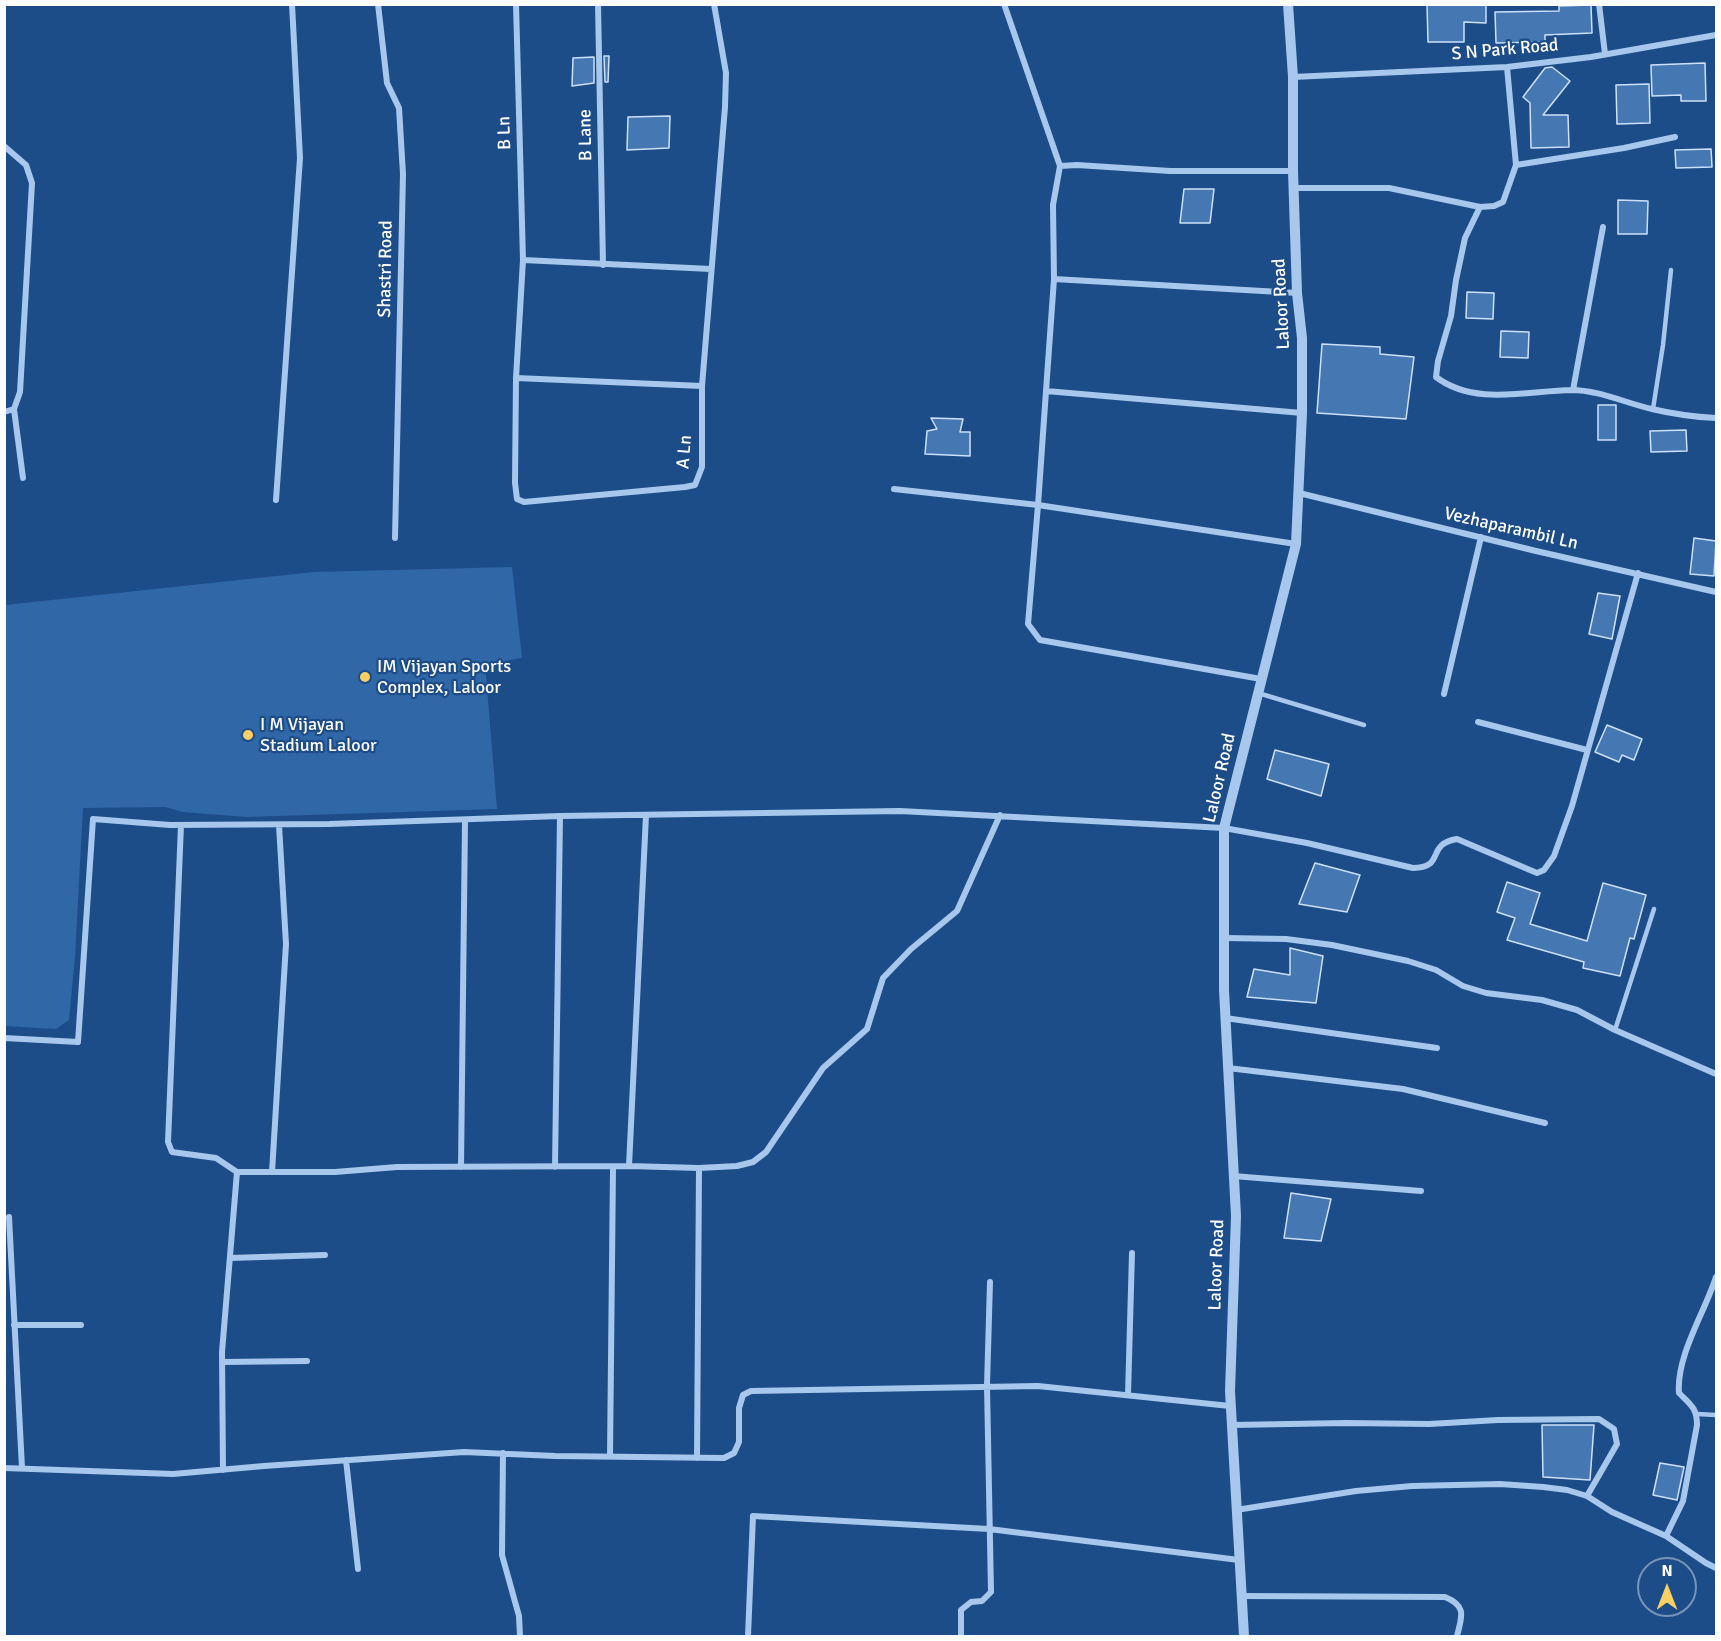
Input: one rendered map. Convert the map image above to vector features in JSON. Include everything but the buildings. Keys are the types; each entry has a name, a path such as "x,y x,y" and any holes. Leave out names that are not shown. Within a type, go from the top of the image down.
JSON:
{"street":[{"path":"276,500 300,158 292,4"},
{"name":"Shastri Road","path":"378,4 387,82 399,108 403,174 396,538"},
{"name":"B Ln","path":"516,4 524,260"},
{"name":"B Lane","path":"598,4 603,265"},
{"name":"A Ln","path":"524,260 516,378 515,483 517,499 524,502 695,484 702,467 702,386 725,106 726,73 714,4"},
{"path":"1004,4 1060,166 1053,205 1054,279 1028,624 1040,640 1261,679"},
{"name":"Laloor Road","path":"1244,1636 1230,1406 1236,1216 1225,1018 1224,828 1296,544 1302,413 1302,338 1297,293 1293,188 1293,76 1288,4"},
{"path":"1599,4 1605,54"},
{"name":"S N Park Road","path":"1293,76 1507,67 1605,54 1716,35"},
{"path":"1293,188 1389,188 1480,207 1494,206 1503,202 1516,165 1507,67"},
{"path":"1516,165 1624,148 1676,137"},
{"path":"4,147 26,165 32,183 20,392 14,409 23,478"},
{"path":"1060,166 1170,171 1293,171"},
{"path":"1480,207 1465,238 1451,316 1438,361 1436,377 1460,389 1496,395 1573,390 1603,395 1653,409 1716,418"},
{"path":"1573,390 1603,227"},
{"path":"524,260 711,269"},
{"path":"1054,279 1297,293"},
{"path":"516,378 702,386"},
{"path":"1046,391 1302,413"},
{"path":"4,412 14,409"},
{"path":"894,489 1038,505 1296,544"},
{"name":"Vezhaparambil Ln","path":"1299,493 1716,592"},
{"path":"1444,694 1481,537"},
{"path":"4,1038 78,1042 93,819 181,825 279,825 465,821 560,816 900,811 1224,828 1307,843 1413,868 1424,868 1432,863 1440,845 1447,840 1457,839 1537,873 1544,870 1554,856 1572,806 1638,573"},
{"path":"1478,722 1587,750"},
{"path":"629,1166 646,815"},
{"path":"181,825 168,1142 172,1152 216,1158 237,1172 335,1172 398,1167 699,1168 737,1166 753,1162 766,1152 823,1068 867,1029 883,978 911,948 957,911 1000,815"},
{"path":"555,1167 560,816"},
{"path":"461,1167 465,821"},
{"path":"272,1172 286,944 279,825"},
{"path":"1224,938 1286,939 1332,945 1408,960 1436,970 1463,986 1478,991 1542,1000 1577,1010 1615,1030 1716,1074"},
{"path":"1225,1018 1437,1048"},
{"path":"1228,1068 1403,1089 1545,1123"},
{"path":"610,1456 613,1167"},
{"path":"697,1458 699,1168"},
{"path":"223,1470 222,1362 237,1172"},
{"path":"1233,1176 1421,1191"},
{"path":"9,1218 22,1468"},
{"path":"1128,1395 1132,1253"},
{"path":"230,1258 325,1255"},
{"path":"1666,1536 1683,1501 1697,1425 1697,1414 1679,1393 1680,1376 1689,1343 1710,1298 1716,1277"},
{"path":"961,1636 961,1610 971,1602 982,1601 991,1592 987,1386 990,1282"},
{"path":"14,1325 81,1325"},
{"path":"222,1362 307,1361"},
{"path":"4,1468 173,1474 464,1452 724,1458 734,1453 738,1442 741,1401 743,1395 751,1391 1038,1386 1230,1406"},
{"path":"1232,1425 1346,1423 1429,1425 1498,1420 1599,1419 1614,1429 1617,1444 1587,1496"},
{"path":"503,1453 502,1555 519,1616 520,1636"},
{"path":"346,1460 358,1569"},
{"path":"1236,1510 1356,1491 1412,1486 1500,1484 1567,1490 1587,1496 1612,1512 1666,1536 1716,1568"},
{"path":"748,1636 753,1516 989,1529 1239,1560"},
{"path":"1243,1596 1445,1597 1457,1602 1462,1610 1457,1636"}],"lane":[{"path":"1653,409 1671,270"},
{"path":"1258,693 1364,725"},
{"path":"1615,1030 1654,909"},
{"path":"1697,1414 1716,1414"}],"shaded area":[{"name":"I M Vijayan Stadium Laloor","path":"512,567 522,658 485,664 497,809 246,817 183,812 165,807 83,808 75,957 69,1020 56,1029 5,1026 5,605 314,572"}],"place":[{"name":"IM Vijayan Sports Complex, Laloor","path":"365,677"},
{"name":"I M Vijayan Stadium Laloor","path":"248,735"}]}
